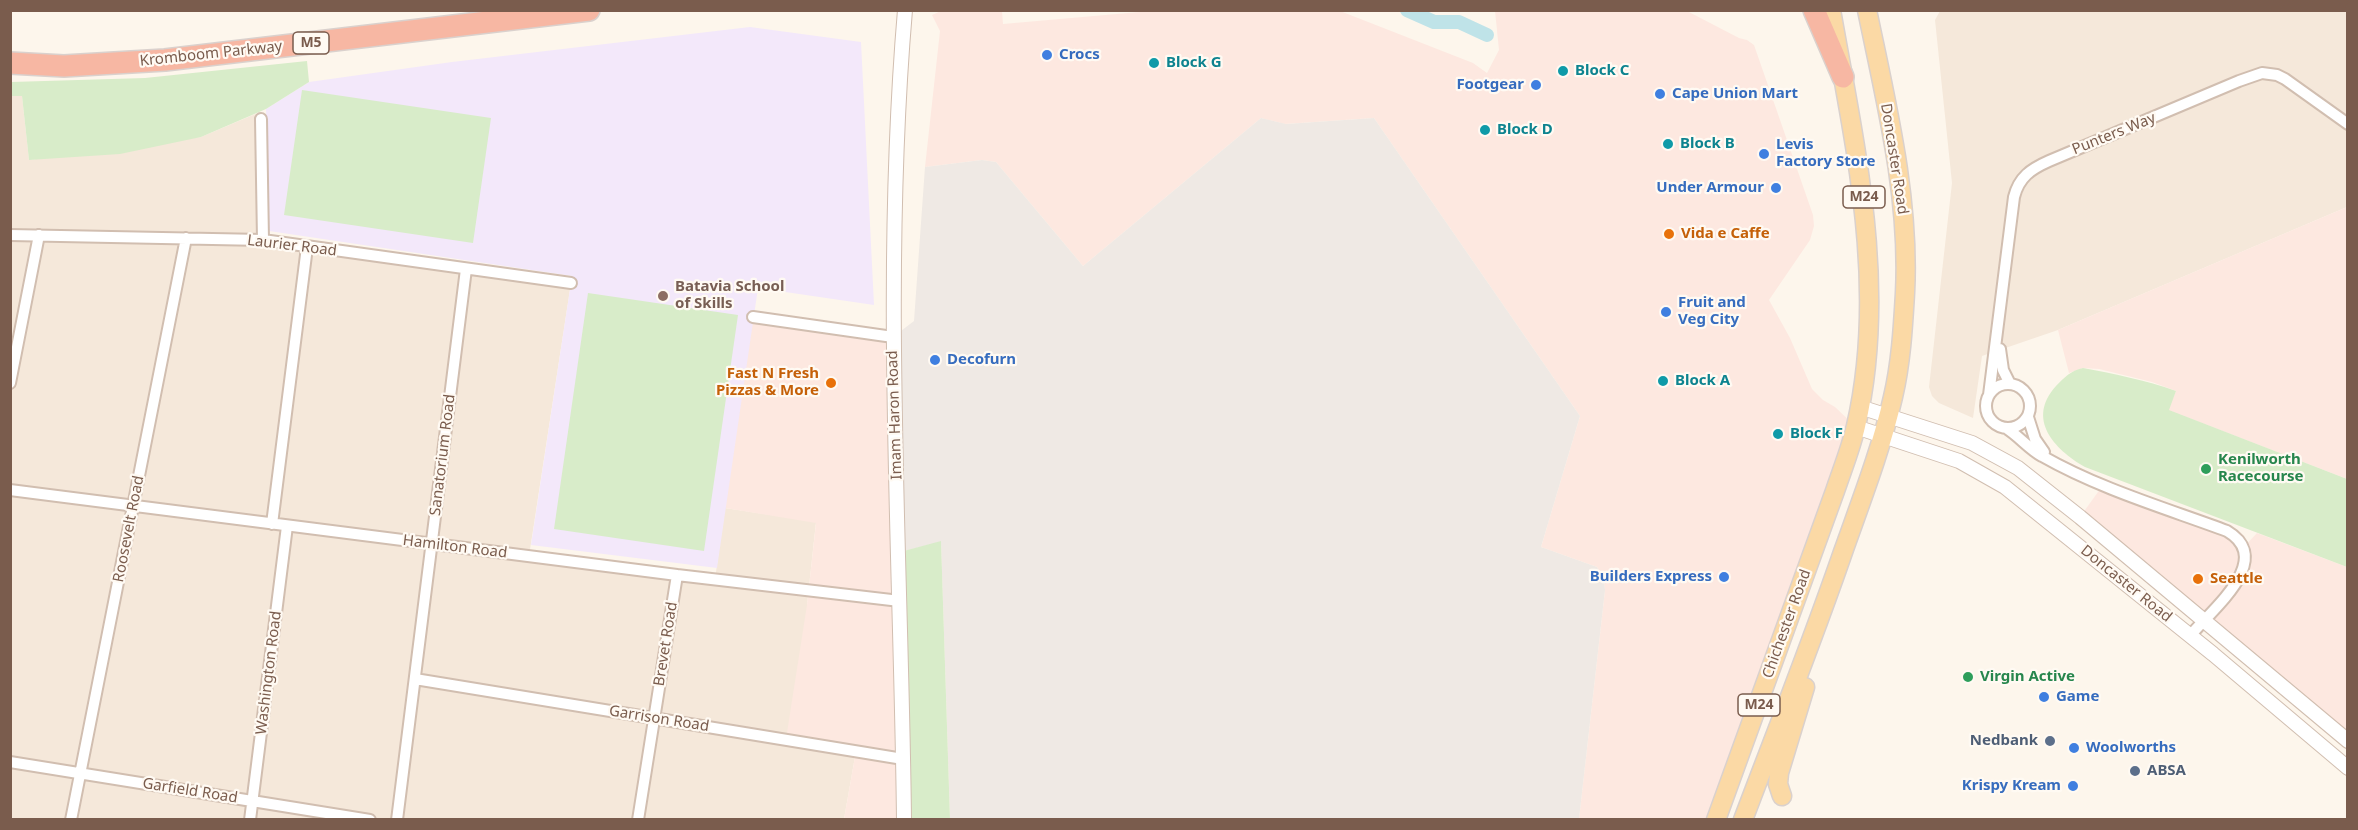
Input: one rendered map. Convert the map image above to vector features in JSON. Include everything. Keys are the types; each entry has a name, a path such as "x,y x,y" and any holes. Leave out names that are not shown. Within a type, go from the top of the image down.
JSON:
{"highway":[{"name":"Kromboom Parkway","path":"10,63 64,66 165,60 589,10"},
{"path":"1814,10 1843,77"}],"main road":[{"name":"M24","path":"1831,10 1864,197 1869,254 1870,289 1865,369 1856,427"},
{"name":"Doncaster Road","path":"1867,10 1894,148 1903,208 1905,291 1899,361 1883,436"},
{"name":"Chichester Road","path":"1716,819 1822,529 1856,427"},
{"name":"Chichester Road","path":"1743,819 1883,436"},
{"path":"1782,796 1778,784 1779,773 1808,674 1808,664 1804,656"}],"street":[{"name":"Imam Haron Road","path":"904,819 893,337 896,134 905,10"},
{"name":"Punters Way","path":"2190,636 2243,573 2246,555 2234,536 2103,485 2038,453 2006,428 1998,426 1991,420 1986,404 1998,333 2014,197 2022,178 2039,165 2262,73 2285,79 2348,124"},
{"path":"261,119 263,240"},
{"name":"Laurier Road","path":"10,235 263,240 571,283"},
{"path":"10,382 39,236"},
{"name":"Roosevelt Road","path":"71,819 186,238"},
{"path":"272,524 307,247"},
{"name":"Sanatorium Road","path":"396,819 466,269"},
{"path":"753,317 893,337"},
{"name":"Punters Way","path":"1998,333 2002,370 2010,384 2019,387 2030,400 2028,417 2035,439 2040,449 2053,461"},
{"path":"1989,395 2001,385 2010,384"},
{"name":"Doncaster Road","path":"1860,407 1972,443 2018,468 2348,741"},
{"path":"2006,428 2015,427 2028,417"},
{"name":"Doncaster Road","path":"1856,427 1959,461 2005,487 2190,636 2348,768"},
{"name":"Hamilton Road","path":"10,490 900,601"},
{"name":"Washington Road","path":"250,819 287,526"},
{"name":"Brevet Road","path":"638,819 677,575"},
{"name":"Garrison Road","path":"415,679 903,759"},
{"name":"Garfield Road","path":"10,762 370,819"}],"shaded area":[{"path":"1162,10 1340,11 1473,63 1487,73 1499,50 1495,11 1687,11 1754,45 1813,215 1814,226 1810,240 1769,300 1790,338 1812,389 1856,427 1716,819 1579,819 1605,590 1604,582 1597,567 1541,547 1580,416 1374,118 1285,124 1261,118 1083,266 996,162 982,160 925,167 940,31 932,15 941,11 1002,11 1003,24"},
{"path":"1940,11 2347,11 2347,207 2058,330 1982,356 1973,418 1939,403 1932,396 1929,387 1952,183 1935,20"},
{"name":"Batavia School of Skills","path":"750,27 861,42 874,305 758,288 717,568 531,545 572,276 269,231 266,109 309,82 452,62"},
{"path":"10,96 22,96 29,160 201,137 260,112 264,240 571,283 529,556 715,579 725,508 816,522 807,605 856,751 844,819 11,819"},
{"path":"1261,118 1286,124 1374,118 1580,416 1541,547 1597,567 1604,582 1605,590 1579,819 950,819 941,542 900,552 893,337 914,321 925,167 982,160 996,162 1083,266"},
{"path":"2347,207 2347,479 2168,410 2176,391 2152,382 2099,369 2083,368 2069,373 2058,330"},
{"path":"753,317 893,337 904,819 844,819 856,751 786,739 807,605 816,523 725,508"},
{"path":"2103,485 2227,531 2243,548 2257,533 2347,567 2347,741 2080,517"}],"green space":[{"path":"307,61 309,82 266,109 201,137 120,154 29,160 22,96 11,96 11,82 145,78"},
{"path":"302,90 491,118 473,243 284,215"},
{"path":"588,293 738,315 704,551 554,529"},
{"name":"Kenilworth Racecourse","path":"2083,368 2141,380 2176,391 2169,410 2347,479 2347,567 2085,467 2074,460 2054,442 2048,432 2044,421 2044,410 2047,398 2056,386 2071,373"},
{"path":"941,541 950,819 904,819 900,552"}],"waterway":[{"path":"1407,10 1434,22 1459,22 1487,35"}],"place":[{"name":"Crocs","path":"1047,55"},
{"name":"Block G","path":"1154,63"},
{"name":"Block C","path":"1563,71"},
{"name":"Footgear","path":"1536,85"},
{"name":"Cape Union Mart","path":"1660,94"},
{"name":"Block D","path":"1485,130"},
{"name":"Block B","path":"1668,144"},
{"name":"Levis Factory Store","path":"1764,154"},
{"name":"Under Armour","path":"1776,188"},
{"name":"Vida e Caffe","path":"1669,234"},
{"name":"Batavia School of Skills","path":"663,296"},
{"name":"Fruit and Veg City","path":"1666,312"},
{"name":"Decofurn","path":"935,360"},
{"name":"Block A","path":"1663,381"},
{"name":"Fast N Fresh Pizzas & More","path":"831,383"},
{"name":"Block F","path":"1778,434"},
{"name":"Kenilworth Racecourse","path":"2206,469"},
{"name":"Builders Express","path":"1724,577"},
{"name":"Seattle","path":"2198,579"},
{"name":"Virgin Active","path":"1968,677"},
{"name":"Game","path":"2044,697"},
{"name":"Nedbank","path":"2050,741"},
{"name":"Woolworths","path":"2074,748"},
{"name":"ABSA","path":"2135,771"},
{"name":"Krispy Kream","path":"2073,786"}]}
